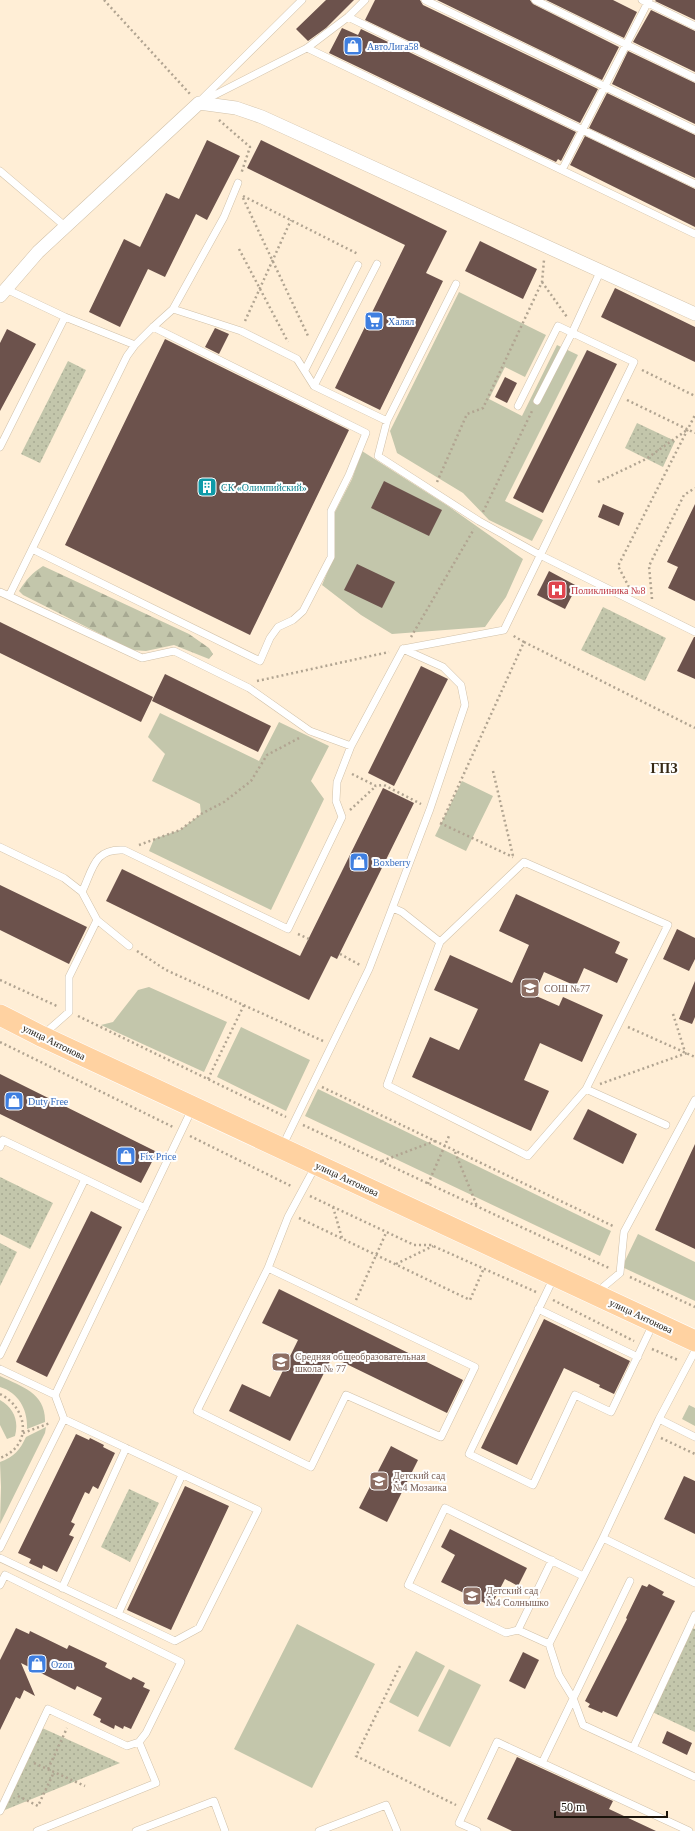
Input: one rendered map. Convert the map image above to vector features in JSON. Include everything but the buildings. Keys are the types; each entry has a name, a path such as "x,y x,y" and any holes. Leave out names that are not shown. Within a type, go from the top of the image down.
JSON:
{"main road":[{"name":"улица Антонова","path":"0,1014 41,1036 193,1108 695,1341"}],"street":[{"path":"3,292 38,252 199,103 236,108 262,117 695,314"}],"lane":[{"path":"199,103 302,0"},
{"path":"199,103 307,48 348,17 365,0"},
{"path":"426,0 695,130"},
{"path":"535,0 695,78"},
{"path":"562,170 627,44 646,1 695,26"},
{"path":"348,17 695,184"},
{"path":"307,48 695,234"},
{"path":"0,171 66,226"},
{"path":"9,596 127,356 135,345 173,309 224,217 238,183"},
{"path":"314,386 377,264"},
{"path":"304,370 358,265"},
{"path":"537,401 601,270"},
{"path":"456,284 387,421 378,456 479,521 540,555 695,632"},
{"path":"3,292 135,345"},
{"path":"173,309 241,331 297,359 314,386 387,421"},
{"path":"0,447 64,317"},
{"path":"403,649 504,630 634,362 573,330 558,326 518,406"},
{"path":"32,550 260,661 270,638 278,627 293,620 303,611 331,557 331,511 349,475 366,433 153,327"},
{"path":"0,592 142,658 174,651 249,688 310,731 351,746"},
{"path":"82,892 98,856 112,849 124,850 288,929 342,817 336,801 337,782 351,746 403,649"},
{"path":"281,1149 369,969 430,809 465,705 461,686 443,667 403,649"},
{"path":"0,847 64,878 82,892 97,920 129,946"},
{"path":"524,862 668,925 586,1089 528,1156 387,1085 440,942 524,862"},
{"path":"393,908 402,912 440,942"},
{"path":"41,1036 69,1012 70,977 97,920"},
{"path":"586,1089 666,1125"},
{"path":"594,1294 620,1273 624,1232 695,1100"},
{"path":"55,1395 145,1208 180,1131 193,1108"},
{"path":"0,1147 3,1140 145,1208"},
{"path":"268,1268 475,1367 441,1437 346,1395 311,1467 197,1411 268,1268 290,1213 316,1165"},
{"path":"0,1355 85,1179"},
{"path":"555,1276 469,1454 533,1485 574,1395 611,1412 654,1322"},
{"path":"538,1309 638,1357"},
{"path":"695,1351 689,1365 659,1419 603,1538 549,1644 559,1675 573,1698 583,1725 695,1777"},
{"path":"0,1369 55,1395 64,1419 258,1510 199,1628 175,1641 0,1558"},
{"path":"0,1548 64,1419"},
{"path":"659,1419 695,1437"},
{"path":"62,1588 126,1448"},
{"path":"118,1614 182,1475"},
{"path":"549,1644 518,1630 506,1633 408,1586 445,1508 584,1576"},
{"path":"603,1538 695,1583"},
{"path":"518,1630 552,1560"},
{"path":"0,1585 5,1576 181,1662 146,1733 139,1742 127,1746 48,1709 0,1811"},
{"path":"542,1763 630,1581"},
{"path":"633,1748 695,1615"},
{"path":"37,1831 156,1783 139,1742"},
{"path":"477,1831 459,1823 497,1742 689,1831"},
{"path":"136,1831 214,1801 225,1831"},
{"path":"319,1831 386,1805 397,1831"}],"path":[{"path":"104,0 199,103 250,147 238,183"},
{"path":"315,350 241,195 377,264"},
{"path":"241,331 291,220"},
{"path":"433,492 467,414 483,408 542,282 545,245"},
{"path":"239,249 297,359"},
{"path":"542,282 573,330"},
{"path":"632,365 695,396"},
{"path":"618,395 695,433"},
{"path":"636,602 618,566 695,415"},
{"path":"598,482 646,459 688,429"},
{"path":"654,611 649,566 684,494 695,488"},
{"path":"504,630 524,642 695,728"},
{"path":"441,824 524,642"},
{"path":"249,688 251,682 403,649"},
{"path":"124,850 180,830 202,814 224,802 251,781 266,755 310,731"},
{"path":"342,769 376,786 384,785 430,809 441,824 524,862"},
{"path":"493,771 513,857"},
{"path":"342,817 376,786"},
{"path":"129,946 166,970 332,1045"},
{"path":"340,954 369,969"},
{"path":"0,980 295,1122 695,1307"},
{"path":"208,1079 244,1005"},
{"path":"674,1014 686,1053"},
{"path":"619,1023 695,1057"},
{"path":"0,1042 386,1233 414,1245 433,1246 484,1268 545,1296 643,1345 689,1365"},
{"path":"586,1089 686,1053"},
{"path":"314,1084 624,1232"},
{"path":"428,1184 449,1136"},
{"path":"382,1162 435,1141"},
{"path":"455,1151 478,1207"},
{"path":"333,1207 342,1238"},
{"path":"290,1213 470,1300 484,1268"},
{"path":"352,1307 386,1233"},
{"path":"395,1264 433,1246"},
{"path":"0,1394 8,1398 18,1408 23,1423 22,1433 12,1451 0,1458"},
{"path":"22,1433 42,1425"},
{"path":"652,1434 695,1454"},
{"path":"400,1666 356,1756 465,1810"},
{"path":"48,1769 71,1720"},
{"path":"24,1759 85,1786"},
{"path":"9,1792 38,1806 54,1772"}],"green space":[{"path":"459,292 546,335 525,377 505,367 489,399 522,416 557,345 578,355 505,501 543,520 532,541 489,520 463,493 397,453 390,431"},
{"path":"68,361 86,370 40,463 21,454"},
{"path":"637,423 675,441 663,467 625,448"},
{"path":"362,451 448,506 523,559 506,597 485,627 392,634 361,615 322,585 334,556 335,512 352,479"},
{"path":"43,566 189,634 209,648 213,654 209,659 174,645 146,651 132,650 23,595 19,591 32,574"},
{"path":"603,607 666,638 645,681 581,650"},
{"path":"160,713 259,761 279,722 329,746 311,781 324,799 271,910 149,851 154,839 180,830 201,814 200,804 152,781 165,754 148,737"},
{"path":"462,781 493,796 466,851 435,836"},
{"path":"149,987 227,1022 204,1072 101,1025 113,1022 138,990"},
{"path":"241,1027 310,1060 286,1111 217,1077"},
{"path":"318,1089 611,1231 600,1256 305,1116"},
{"path":"0,1177 53,1203 30,1249 0,1234"},
{"path":"638,1234 695,1262 695,1301 622,1267"},
{"path":"0,1243 17,1252 0,1286"},
{"path":"0,1376 31,1392 37,1398 44,1412 45,1422 27,1429 26,1415 21,1403 12,1393 0,1387"},
{"path":"0,1400 9,1407 16,1420 15,1436 7,1439 0,1425"},
{"path":"689,1405 695,1408 695,1426 682,1419"},
{"path":"46,1427 45,1433 0,1524 0,1462 9,1458 16,1452 26,1437"},
{"path":"129,1489 159,1503 130,1562 101,1547"},
{"path":"297,1624 375,1664 312,1788 234,1749"},
{"path":"690,1627 695,1629 695,1732 650,1711"},
{"path":"416,1651 445,1666 418,1717 389,1702"},
{"path":"449,1669 481,1685 450,1747 418,1731"},
{"path":"40,1727 120,1763 0,1812"}],"place":[{"name":"АвтоЛига58","path":"353,46"},
{"name":"Халял","path":"374,321"},
{"name":"СК «Олимпийский»","path":"207,487"},
{"name":"Поликлиника №8","path":"557,590"},
{"name":"Boxberry","path":"359,862"},
{"name":"СОШ №77","path":"530,988"},
{"name":"Duty Free","path":"14,1101"},
{"name":"Fix Price","path":"126,1156"},
{"name":"Средняя общеобразовательная школа № 77","path":"281,1362"},
{"name":"Детский сад №4 Мозаика","path":"379,1481"},
{"name":"Детский сад №4 Солнышко","path":"472,1596"},
{"name":"Ozon","path":"37,1664"}],"district":[{"name":"ГПЗ","path":"664,768"}]}
